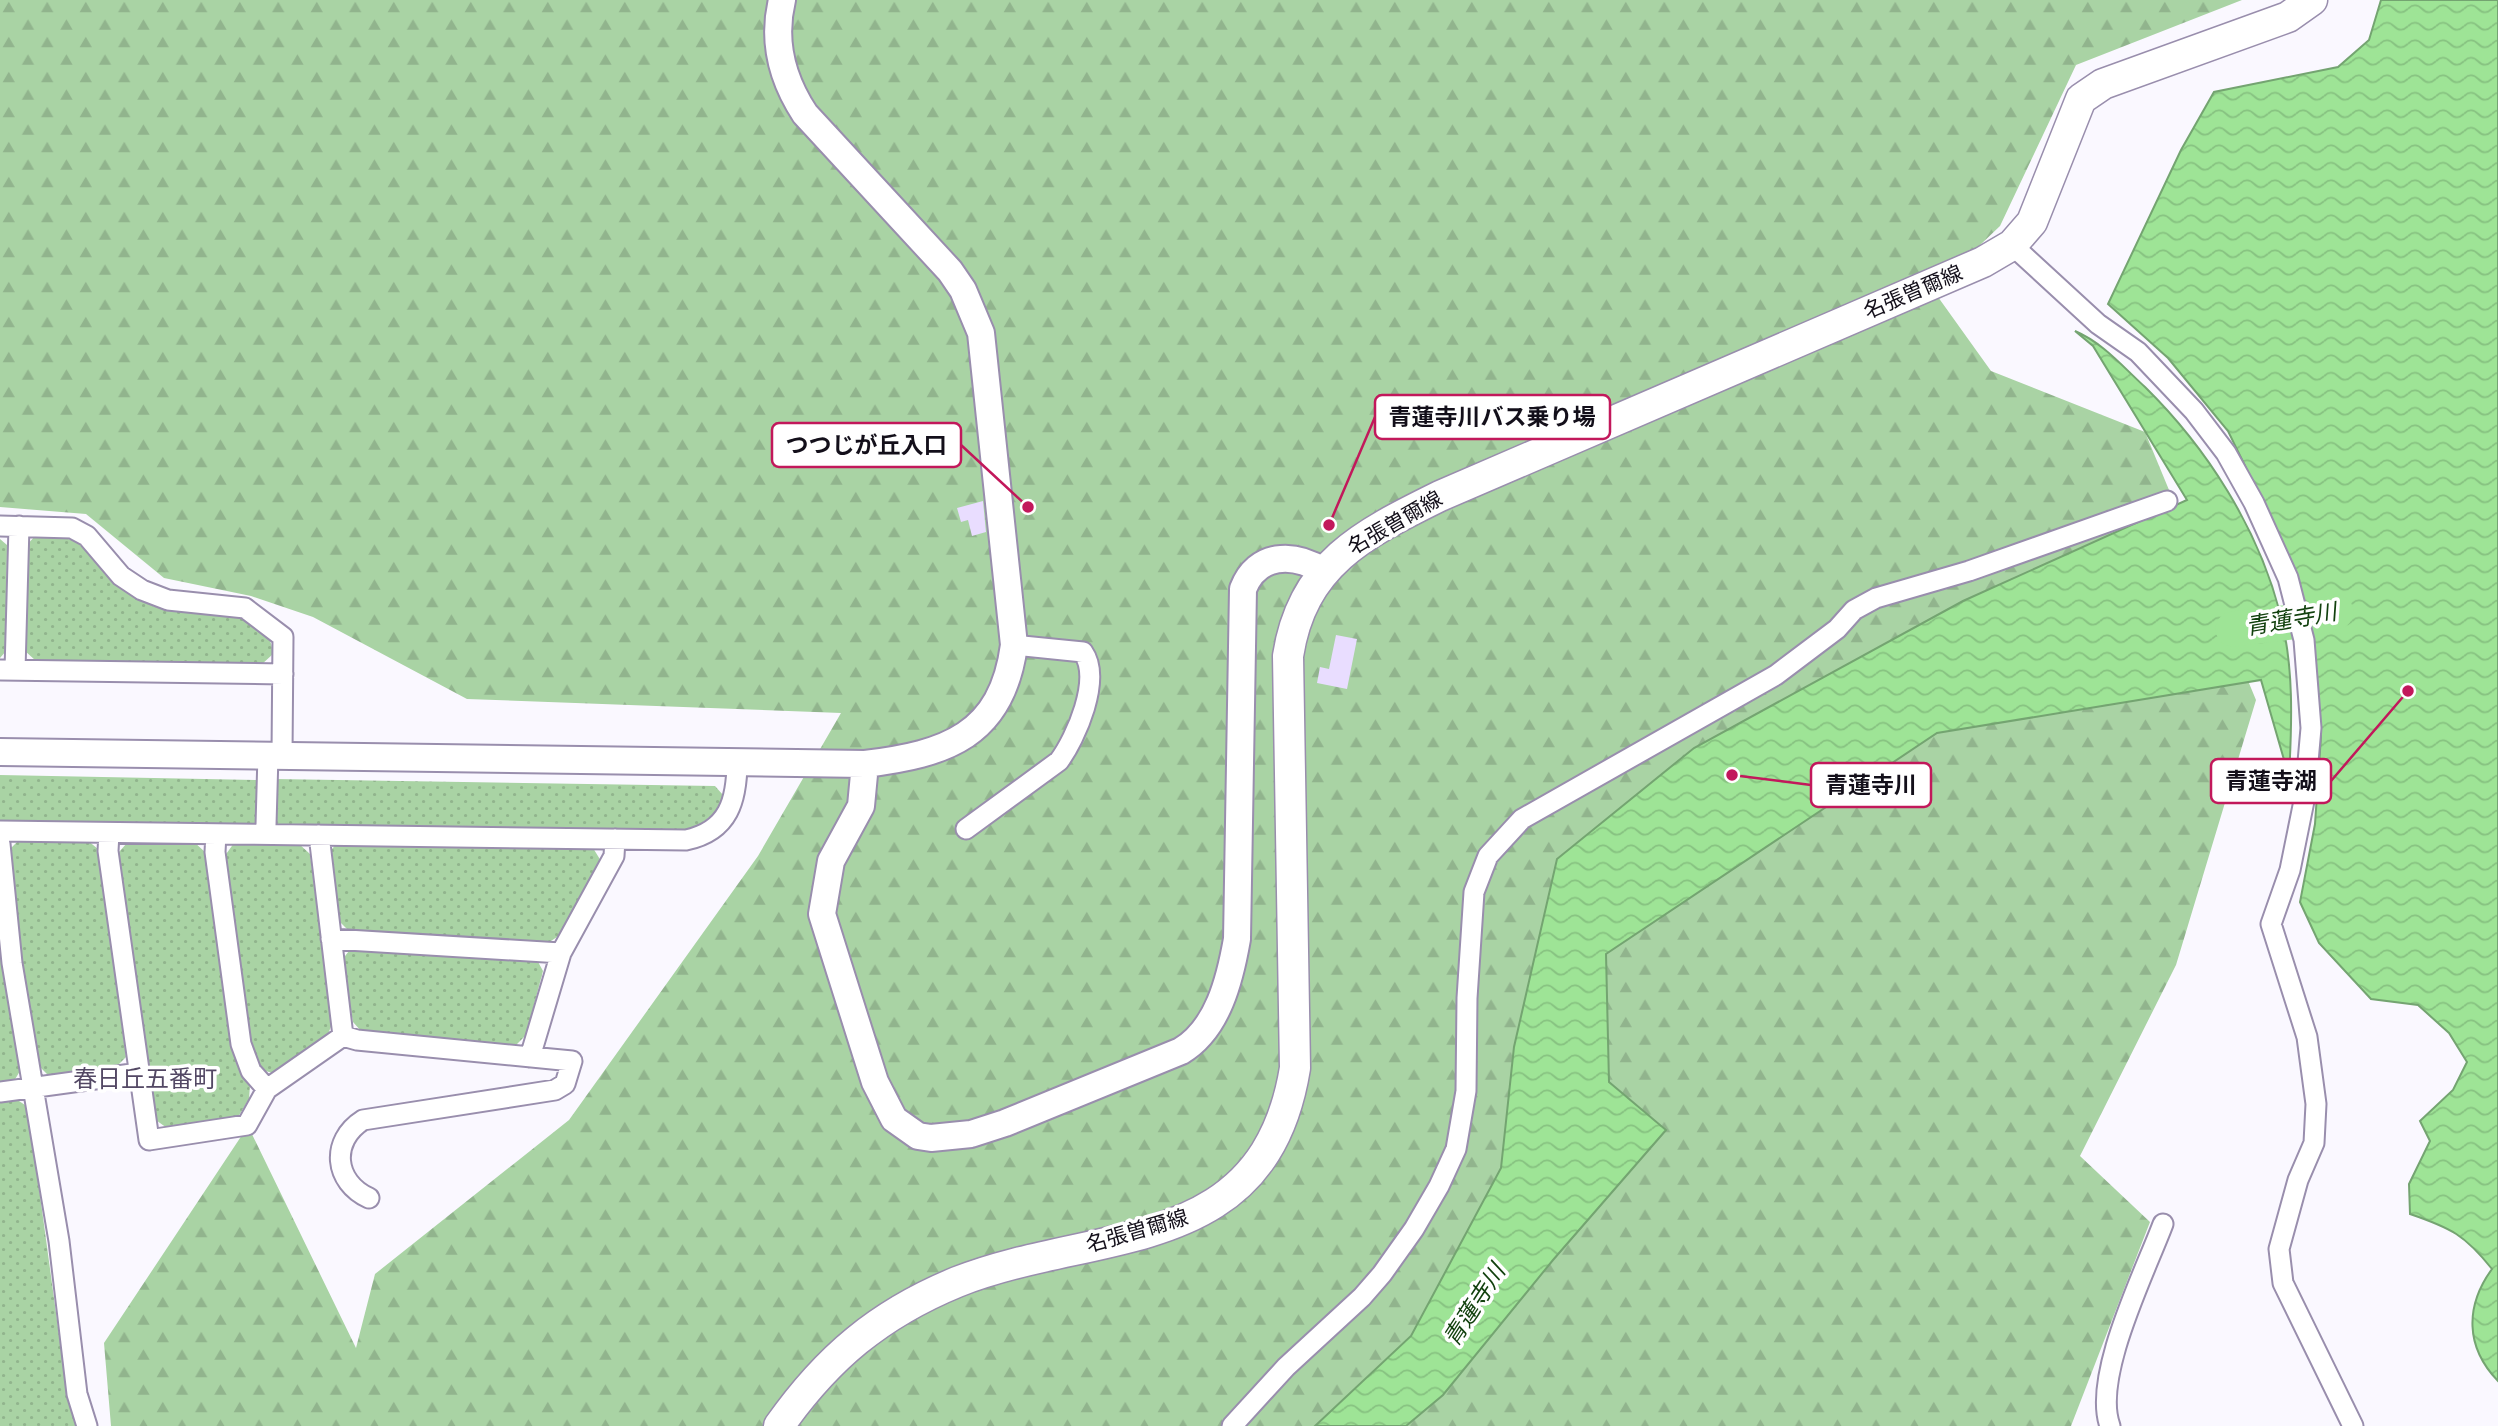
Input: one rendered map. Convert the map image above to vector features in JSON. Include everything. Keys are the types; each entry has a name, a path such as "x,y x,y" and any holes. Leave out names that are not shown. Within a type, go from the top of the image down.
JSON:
{"main road":[{"name":"名張曽爾線","path":"779,1426 835,1356 877,1324 908,1306 958,1282 1011,1265 1176,1224 1218,1203 1261,1160 1287,1108 1295,1068 1288,656 1300,607 1323,571 1354,544 1389,522 1440,496 1983,262 2012,245 2032,222 2081,99 2103,84 2288,17 2312,0"}],"street":[{"path":"0,752 865,764 929,753 952,745 971,733 999,699 1007,680 1014,645 981,333 973,311 950,271 805,114 794,97 778,47 782,0"},
{"path":"2012,245 2098,324 2138,352 2166,379 2227,453 2271,536 2288,578 2304,640 2311,728 2305,796 2290,870 2271,924 2307,1037 2316,1104 2314,1143 2298,1180 2279,1249 2283,1283 2353,1426"},
{"path":"1232,1426 1286,1367 1362,1297 1382,1274 1414,1229 1439,1186 1456,1150 1466,1091 1467,998 1474,892 1488,856 1522,819 1776,675 1837,629 1854,610 1876,598 1969,571 2167,501"},
{"path":"266,825 283,674 283,637 246,608 154,596 121,576 96,544 79,531 63,526 9,526 8,670 283,674"},
{"path":"865,764 861,806 831,861 822,914 875,1082 894,1119 918,1136 931,1138 971,1134 1005,1123 1172,1055 1193,1044 1207,1027 1228,979 1237,939 1243,589 1248,575 1260,564 1273,559 1290,558 1311,563 1323,571"},
{"path":"967,829 1059,761 1070,746 1083,713 1089,666 1083,652 1014,645"},
{"path":"0,831 686,840 706,834 722,822 733,805 737,761"},
{"path":"109,833 108,851 149,1140 247,1125 267,1089 343,1036"},
{"path":"216,834 215,852 241,1044 251,1071 267,1089"},
{"path":"320,835 343,1036"},
{"path":"530,1057 561,953 614,856 615,839"},
{"path":"0,844 12,963 60,1241 77,1394 87,1426"},
{"path":"331,939 561,953"},
{"path":"343,1036 357,1040 572,1061 565,1084 555,1090 363,1121 355,1126 341,1145 340,1167 352,1189 369,1198"},
{"path":"0,1092 139,1073"},
{"path":"2110,1426 2107,1397 2118,1342 2163,1224"}],"green space":[{"path":"0,0 2242,0 2076,65 2000,226 1933,290 1991,371 2145,432 2256,700 2176,965 2080,1156 2150,1222 2071,1426 111,1426 104,1343 248,1126 356,1348 375,1274 569,1120 758,856 841,713 467,699 313,617 251,596 164,578 86,514 0,507"},
{"path":"35,536 53,536 77,542 91,553 118,585 153,606 173,611 244,619 258,626 268,637 273,654 261,665 35,660 25,651 26,546"},
{"path":"0,539 7,545 6,651 0,658"},
{"path":"0,775 260,780 259,827 0,824"},
{"path":"275,779 715,786 723,795 715,812 688,831 274,826"},
{"path":"20,839 87,840 98,849 126,1057 117,1066 50,1077 40,1067 22,969 9,850"},
{"path":"194,842 205,852 231,1045 242,1074 250,1085 249,1099 238,1117 167,1128 153,1118 119,852 127,843"},
{"path":"234,843 298,843 310,854 332,1024 328,1034 276,1074 262,1070 249,1045 224,857"},
{"path":"337,843 593,848 601,861 560,935 548,943 348,930 338,920 328,854"},
{"path":"0,944 20,1071 14,1081 0,1083"},
{"path":"352,947 537,960 543,971 526,1035 515,1046 361,1031 353,1022 342,960"},
{"path":"16,1099 28,1107 62,1357 76,1426 0,1426 0,1101"}],"water":[{"path":"2381,0 2498,0 2498,1381 2479,1354 2473,1326 2477,1297 2492,1269 2465,1240 2410,1214 2409,1184 2430,1141 2420,1121 2453,1090 2467,1062 2449,1033 2418,1005 2371,999 2319,943 2300,902 2315,824 2321,736 2314,647 2277,531 2228,431 2168,358 2108,304 2181,150 2214,92 2338,67 2369,40"},
{"path":"2075,331 2112,356 2168,411 2209,463 2244,520 2270,581 2285,633 2291,694 2289,777 2261,680 1937,733 1606,954 1609,1082 1666,1130 1553,1260 1443,1395 1406,1426 1315,1426 1411,1336 1501,1168 1514,1047 1557,859 1694,748 1963,601 2187,500 2093,346"}],"building":[{"path":"983,501 986,532 972,536 968,520 961,522 957,508"},
{"path":"1336,635 1357,639 1347,689 1317,683 1320,667 1329,669"}],"waterway":[{"name":"青蓮寺川","path":"2233,629 2309,620 2336,612"}],"place":[{"name":"つつじが丘入口","path":"1028,507"},
{"name":"青蓮寺川バス乗り場","path":"1329,525"},
{"name":"青蓮寺湖","path":"2408,691"},
{"name":"青蓮寺川","path":"1732,775"}],"district":[{"name":"春日丘五番町","path":"145,1079"}]}
